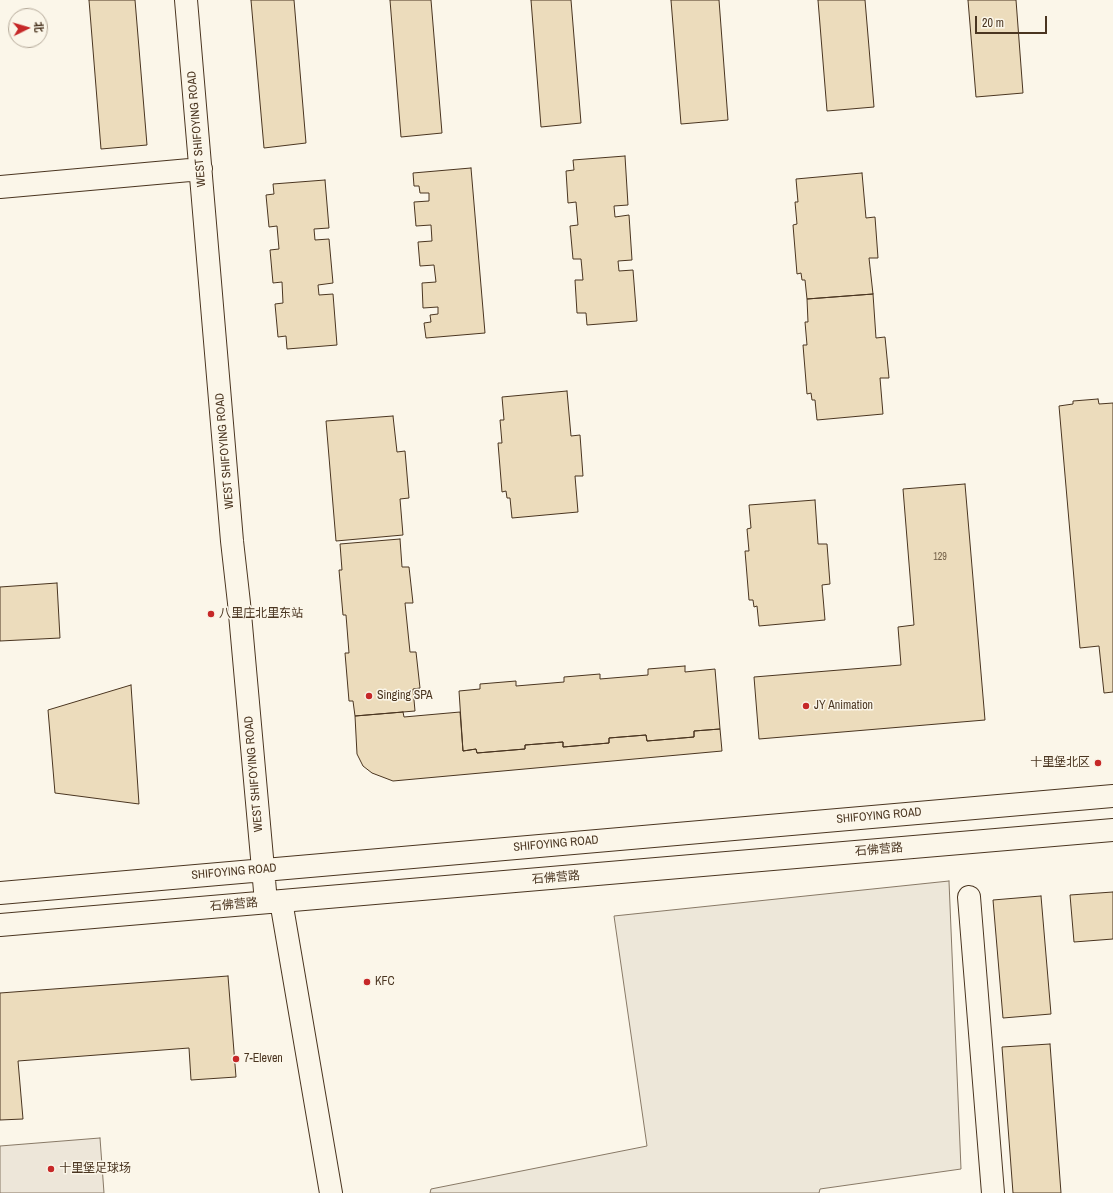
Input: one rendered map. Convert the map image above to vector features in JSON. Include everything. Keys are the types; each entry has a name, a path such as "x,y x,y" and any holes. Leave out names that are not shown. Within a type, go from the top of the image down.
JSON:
{"street":[{"name":"WEST SHIFOYING ROAD","path":"186,0 263,870 273,902 330,1193"},
{"path":"0,186 201,169"},
{"name":"SHIFOYING ROAD","path":"0,893 1113,796"},
{"name":"石佛营路","path":"0,925 1113,830"},
{"path":"969,898 993,1193"}],"shaded area":[{"path":"949,881 961,1169 820,1189 819,1193 430,1193 431,1189 647,1146 614,916"},
{"name":"十里堡足球场","path":"100,1138 104,1193 0,1193 0,1146"}],"building":[{"path":"89,0 135,0 147,145 101,149"},
{"path":"251,0 294,0 306,143 264,148"},
{"path":"390,0 431,0 442,133 401,137"},
{"path":"531,0 571,0 581,123 541,127"},
{"path":"671,0 719,0 728,120 681,124"},
{"path":"818,0 865,0 874,107 827,111"},
{"path":"968,0 1016,0 1023,93 976,97"},
{"path":"625,156 628,205 614,206 615,217 629,215 632,260 618,261 619,271 633,270 637,321 587,325 586,313 577,313 575,280 583,280 581,259 573,259 570,226 578,225 576,202 568,203 566,171 574,170 573,160"},
{"path":"471,168 485,333 426,338 424,323 431,322 430,315 438,314 438,307 423,308 422,283 436,282 434,265 420,266 418,242 432,241 431,225 416,226 414,202 429,201 429,193 420,193 419,186 414,186 413,173"},
{"path":"862,173 866,218 875,217 878,258 869,258 873,294 807,299 805,280 802,280 801,273 797,274 793,225 797,224 795,202 798,202 796,179"},
{"path":"325,180 329,228 314,229 315,240 329,239 333,283 318,285 319,295 333,294 337,345 287,349 286,336 278,337 275,304 283,303 282,282 273,283 270,250 279,249 277,226 269,227 266,195 274,194 273,184"},
{"path":"873,294 876,338 885,337 889,378 880,378 883,414 817,420 815,400 812,400 811,393 807,394 803,345 807,345 805,322 808,322 807,299"},
{"path":"567,391 571,436 580,435 583,476 575,476 578,512 512,518 510,498 507,498 506,491 502,492 498,443 502,443 500,420 504,420 502,397"},
{"path":"1098,399 1099,404 1113,403 1113,692 1104,693 1099,646 1080,648 1059,406 1073,404 1073,401"},
{"path":"393,416 397,452 405,451 409,498 400,499 403,535 336,541 326,421"},
{"path":"965,484 985,720 759,739 754,677 901,665 898,627 914,625 903,489"},
{"path":"815,500 818,544 827,544 830,584 822,585 825,620 759,626 757,606 754,607 753,600 749,600 745,551 749,551 747,529 751,528 749,505"},
{"path":"400,539 402,567 409,567 413,603 405,603 410,652 416,652 420,688 413,689 415,711 355,716 353,701 349,701 345,653 349,653 346,615 343,615 339,570 342,570 340,544"},
{"path":"57,583 60,638 0,641 0,587"},
{"path":"685,666 685,672 715,669 720,729 694,731 694,737 647,741 646,735 609,738 609,743 563,747 563,742 525,745 525,749 477,753 476,749 463,751 459,691 480,689 480,684 516,681 516,686 564,682 564,677 600,674 600,679 648,675 648,669"},
{"path":"131,685 139,804 55,793 48,710"},
{"path":"403,712 404,717 460,712 463,751 476,749 477,753 525,749 525,745 563,742 563,747 609,743 609,738 646,735 647,741 694,737 694,731 720,729 722,751 393,781 372,773 363,766 357,754 355,716"},
{"path":"1113,892 1113,939 1074,942 1070,895"},
{"path":"1041,896 1051,1014 1003,1018 993,900"},
{"path":"228,976 236,1077 191,1080 189,1048 18,1061 23,1119 0,1120 0,993"},
{"path":"1050,1044 1061,1193 1013,1193 1002,1047"}],"place":[{"name":"八里庄北里东站","path":"211,614"},
{"name":"Singing SPA","path":"369,696"},
{"name":"JY Animation","path":"806,706"},
{"name":"十里堡北区","path":"1098,763"},
{"name":"KFC","path":"367,982"},
{"name":"7-Eleven","path":"236,1059"},
{"name":"十里堡足球场","path":"51,1169"}]}
